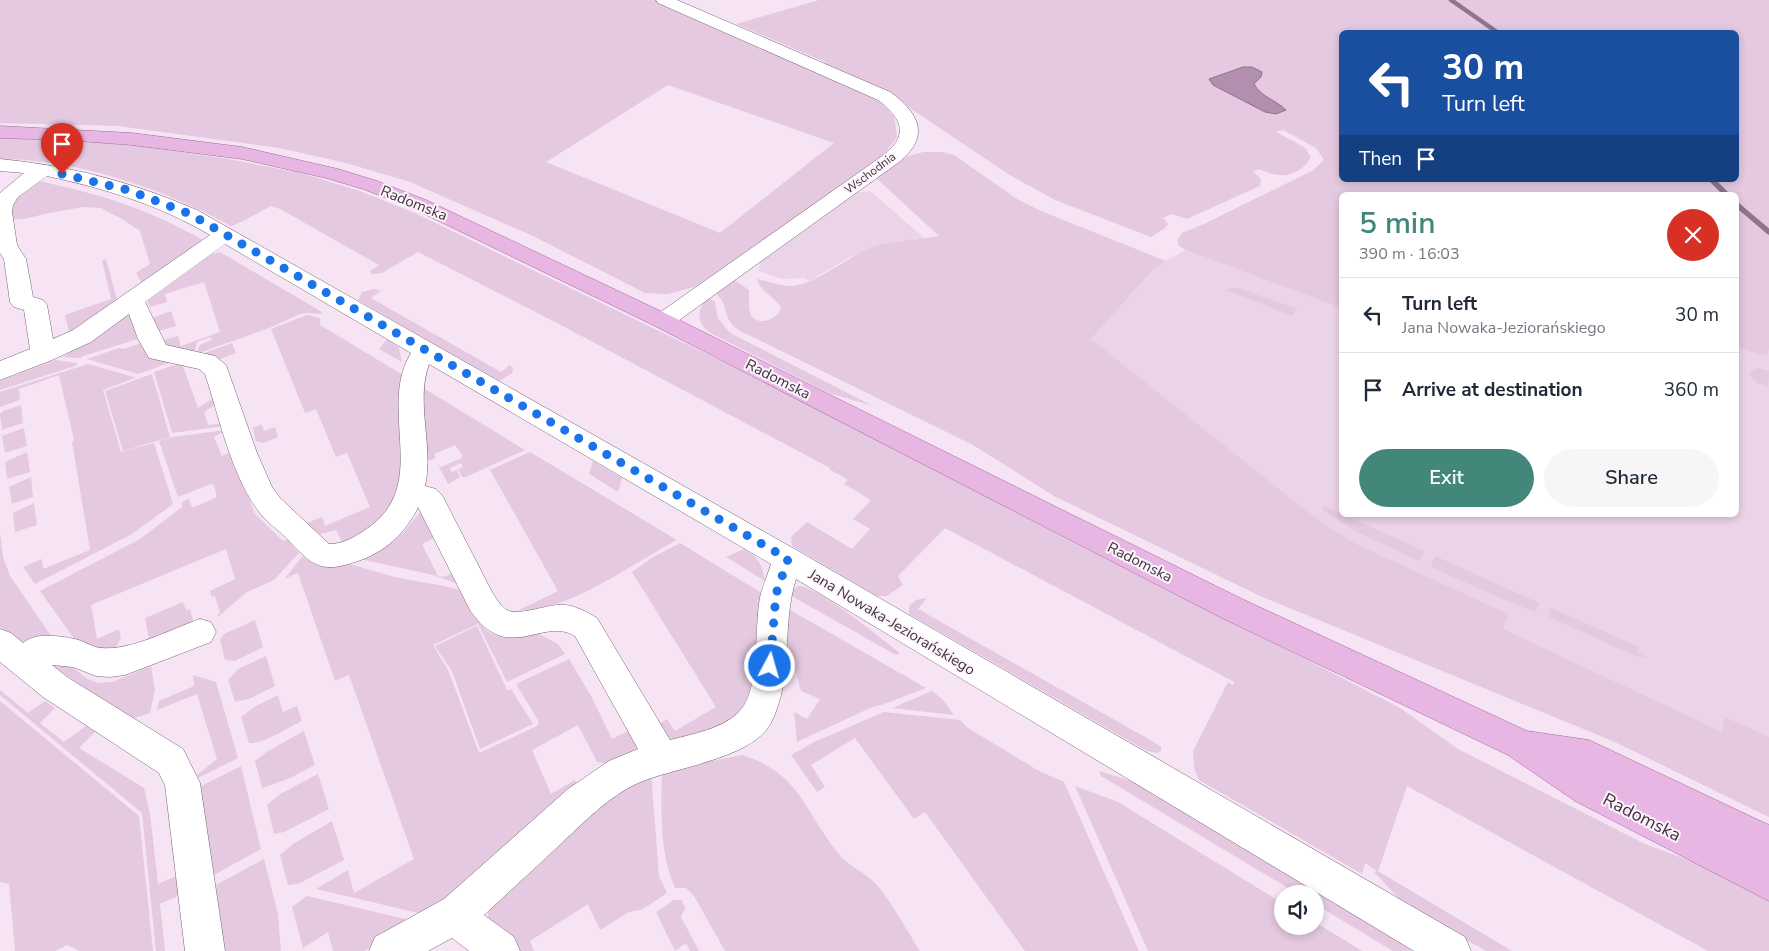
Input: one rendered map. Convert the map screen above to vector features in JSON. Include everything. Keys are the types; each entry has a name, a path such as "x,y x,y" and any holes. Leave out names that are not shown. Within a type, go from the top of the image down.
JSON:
{"main road":[{"name":"Radomska","path":"0,132 86,135 179,143 262,157 370,185 442,214 663,321 1231,608 1520,744 1587,789 1769,882"},
{"name":"Radomska","path":"1520,744 1589,756 1769,844"}],"street":[{"name":"Wschodnia","path":"663,321 883,165 901,150 909,132 908,118 898,106 884,96 664,0"},
{"name":"Jana Nowaka-Jeziorańskiego","path":"0,165 43,169 101,182 142,194 190,214 788,559 1451,951"},
{"path":"43,169 8,196 1,207 6,245 15,259 22,302 34,305 43,354"},
{"path":"0,371 82,336 225,234"},
{"path":"132,299 142,315 158,352 212,364 217,371 244,453 260,492 270,506 321,554 335,556 347,554 368,544 394,523 402,512 411,493 414,475 412,374 425,351"},
{"path":"411,493 426,498 432,503 481,601 500,622 525,624 565,617 574,618 586,626 662,758"},
{"path":"389,951 454,915 581,801 621,773 634,766 701,748 725,739 749,725 758,714 768,686 776,594 788,559"},
{"path":"12,652 37,650 75,653 96,662 110,664 125,661 200,632"},
{"path":"12,652 55,687 171,761 182,783 205,951"},
{"path":"454,915 500,951"}],"shaded area":[{"path":"0,0 653,0 875,97 894,116 897,137 880,160 697,286 668,294 645,293 533,236 410,182 346,163 279,148 118,126 0,123","holes":["668,85 834,143 720,233 546,162"]},
{"path":"819,0 1769,0 1769,348 1767,354 1761,355 1739,347 1739,192 1339,192 1339,307 1186,250 1179,246 1177,240 1182,233 1312,171 1324,160 1316,148 1283,130 1276,132 1304,147 1311,157 1301,169 1295,173 1281,175 1259,169 1253,172 1261,179 1260,186 1187,219 1172,214 1163,218 1168,224 1164,229 1151,237 1055,200 1008,174 892,96 826,65 825,62 736,24"},
{"path":"1243,67 1252,67 1262,72 1261,77 1254,84 1261,92 1286,110 1276,114 1265,112 1213,85 1209,79"},
{"path":"0,138 74,140 145,147 223,158 301,173 360,191 417,214 750,375 1240,625 1400,708 1458,749 1645,844 1726,874 1769,896 1769,951 1708,951 1407,786 1378,871 1512,951 1486,951 1404,904 1374,872 1377,871 1365,863 1362,874 1199,780 1194,768 1193,751 1228,682 1233,685 1234,682 945,528 898,576 903,585 887,596 877,596 792,546 791,537 807,522 852,549 870,529 853,519 871,500 844,484 848,480 830,468 559,324 418,252 382,273 372,274 370,271 379,265 280,209 271,206 231,226 178,200 89,170 29,160 0,159"},
{"path":"924,152 942,152 954,155 1017,199 1041,211 1166,261 1154,268 1091,339 1300,506 1328,527 1360,546 1508,614 1503,629 1722,732 1725,717 1769,737 1769,817 1615,742 1260,596 1054,496 973,445 744,333 731,323 723,302 715,293 733,279 749,290 750,312 754,319 758,321 768,320 776,315 781,308 760,286 757,279 787,286 800,285 870,248 895,242 939,236 876,178 904,158"},
{"path":"38,181 82,191 124,204 164,220 204,241 142,284 136,273 150,264 140,231 101,208 83,207 24,219 13,219 10,204 13,199"},
{"path":"870,191 924,238 873,248 850,257 809,281 805,278 782,279 759,271 760,261 852,193"},
{"path":"1186,250 1339,307 1339,517 1739,517 1739,338 1769,347 1769,817 1615,742 1386,647 1091,339 1154,267"},
{"path":"220,252 322,312 321,314 300,314 269,328 196,354 200,345 212,340 211,337 197,342 194,354 167,349 160,341 178,336 181,346 220,332 204,282 165,294 167,302 150,307 146,298 203,256"},
{"path":"106,259 118,303 65,340 49,339 69,332 65,315 111,299 102,260"},
{"path":"1239,288 1297,309 1292,316 1226,290"},
{"path":"374,289 381,291 371,298 501,372 510,365 513,368 512,373 500,381 494,379 358,300 362,292"},
{"path":"708,297 715,302 718,318 730,333 873,406 829,393 712,334 703,326 699,317 701,307"},
{"path":"171,311 176,326 156,332 152,318"},
{"path":"126,314 132,314 141,338 81,358 63,357"},
{"path":"307,315 320,318 320,325 403,375 406,467 394,510 345,548 336,530 314,536 307,523 322,517 325,526 370,507 347,453 336,457 316,409 305,413 271,329"},
{"path":"387,339 399,348 402,362 379,349"},
{"path":"144,342 172,362 138,374 87,359 119,348 124,349"},
{"path":"232,343 236,353 220,359 199,355"},
{"path":"55,360 78,363 75,366 0,390 0,381"},
{"path":"182,363 198,408 214,398 216,404 204,412 208,425 223,423 224,426 172,433 154,372"},
{"path":"88,364 135,378 103,390 121,452 154,443 173,504 132,534 35,584 23,567 42,559 43,569 90,550 72,442 74,440 59,375 19,389 20,400 0,407 0,392"},
{"path":"1758,368 1769,371 1768,386 1757,383 1750,375 1750,371"},
{"path":"152,374 170,437 123,451 105,391"},
{"path":"420,386 525,450 466,477 462,477 458,469 463,467 461,463 450,468 452,472 457,470 460,477 448,484 438,465 441,467 462,458 462,455 455,445 434,454 436,458 426,462"},
{"path":"21,405 23,423 2,430 0,414 3,411"},
{"path":"262,424 264,431 275,427 278,437 263,443 256,441 253,428"},
{"path":"24,428 27,446 5,453 2,436"},
{"path":"226,430 214,437 222,456 234,450 233,457 248,496 253,498 250,502 255,514 282,540 288,540 299,553 274,580 247,592 218,617 217,615 220,613 215,596 212,597 210,591 235,579 226,549 91,605 97,639 119,629 121,638 110,658 75,640 40,591 140,539 182,507 182,502 189,499 191,506 194,507 217,497 214,485 211,484 178,497 159,441 172,437"},
{"path":"27,452 30,472 7,479 5,462"},
{"path":"530,452 677,540 579,595 537,609 515,612 558,591 490,470"},
{"path":"593,461 622,478 618,492 589,474"},
{"path":"31,477 33,497 12,504 9,487"},
{"path":"34,503 37,525 15,532 13,513"},
{"path":"1325,506 1339,512 1339,517 1349,517 1424,551 1419,561 1359,533 1322,510"},
{"path":"422,510 436,537 422,544 438,576 443,577 453,573 458,584 433,575 355,558 394,532 403,533"},
{"path":"0,532 3,557 10,576 56,643 25,645 0,627"},
{"path":"680,543 765,595 756,683 742,711 718,730 677,739 667,738 659,724 667,719 675,731 716,707 632,572 650,559"},
{"path":"744,549 759,562 765,581 726,557"},
{"path":"303,556 318,564 343,563 395,577 460,590 472,614 487,631 496,636 535,632 558,644 565,654 507,682 478,624 433,645 449,672 479,753 537,726 538,720 516,684 569,659 591,696 612,739 634,728 641,746 610,764 597,762 578,725 532,750 551,794 575,780 580,788 427,915 316,889 348,870 354,893 414,859 349,675 335,681 298,573 284,579"},
{"path":"1435,556 1539,603 1536,612 1431,567"},
{"path":"798,586 808,589 835,604 900,653 896,655 788,594"},
{"path":"927,598 918,609 1152,741 1161,747 1161,751 1157,753 1147,751 909,614 909,606 916,600"},
{"path":"183,602 186,610 190,609 194,624 153,643 152,638 149,639 145,618"},
{"path":"785,607 926,688 870,708 797,742 794,712 807,719 820,699 801,691 785,631"},
{"path":"1551,608 1639,647 1638,653 1646,657 1638,657 1549,617"},
{"path":"255,620 263,647 235,661 225,660 220,639 224,634"},
{"path":"477,626 507,690 511,689 533,724 480,749 452,671 435,646"},
{"path":"266,656 275,686 249,699 235,702 228,680 238,669"},
{"path":"42,659 66,663 88,679 98,683 112,682 151,666 155,690 150,713 132,719"},
{"path":"193,675 216,682 238,758 198,778 197,775 217,759 197,694 157,710 159,701 194,686"},
{"path":"0,690 28,713 45,701 55,708 40,723 64,742 86,726 95,732 79,748 144,788 150,814 158,884 174,877 182,877 183,889 176,897 160,904 165,951 156,951 142,813 0,695"},
{"path":"932,691 943,700 954,715 892,708"},
{"path":"278,695 283,712 297,706 302,721 261,741 249,743 241,717 254,707"},
{"path":"0,701 139,816 153,951 80,951 67,945 55,951 15,951 9,884 0,882"},
{"path":"884,712 960,720 968,728 1039,771 1064,782 1139,951 1025,951 925,812 914,819 855,738 811,765 825,787 817,792 791,755 814,742"},
{"path":"304,731 315,765 288,779 262,788 255,761 268,751"},
{"path":"742,755 777,772 789,783 838,853 876,884 894,908 920,951 725,951 694,896 686,888 675,888 670,875 662,830 662,771"},
{"path":"241,766 261,849 214,875 199,787"},
{"path":"1099,771 1147,786 1307,885 1283,885 1101,776"},
{"path":"651,773 659,876 667,893 643,909 629,912 600,930 588,904 530,941 534,951 520,951 489,923 490,903 618,792"},
{"path":"318,774 329,809 284,832 274,834 267,805 280,794"},
{"path":"1075,786 1118,802 1274,898 1274,935 1324,935 1324,928 1362,951 1148,951"},
{"path":"332,821 344,860 298,884 288,885 280,855 293,844"},
{"path":"264,859 278,914 281,951 224,951 216,885"},
{"path":"1324,895 1411,951 1393,951 1324,909"},
{"path":"307,896 418,922 364,951 333,951 328,932 303,948 292,907"},
{"path":"674,900 682,900 685,909 681,917 699,951 690,951 686,943 675,951 656,912"}],"waterway":[{"path":"1451,0 1494,30"},
{"path":"1714,182 1724,192"},
{"path":"1739,207 1769,232"}],"route":[{"path":"62,174 101,182 142,194 190,214 788,559 776,594 770,666"}]}
